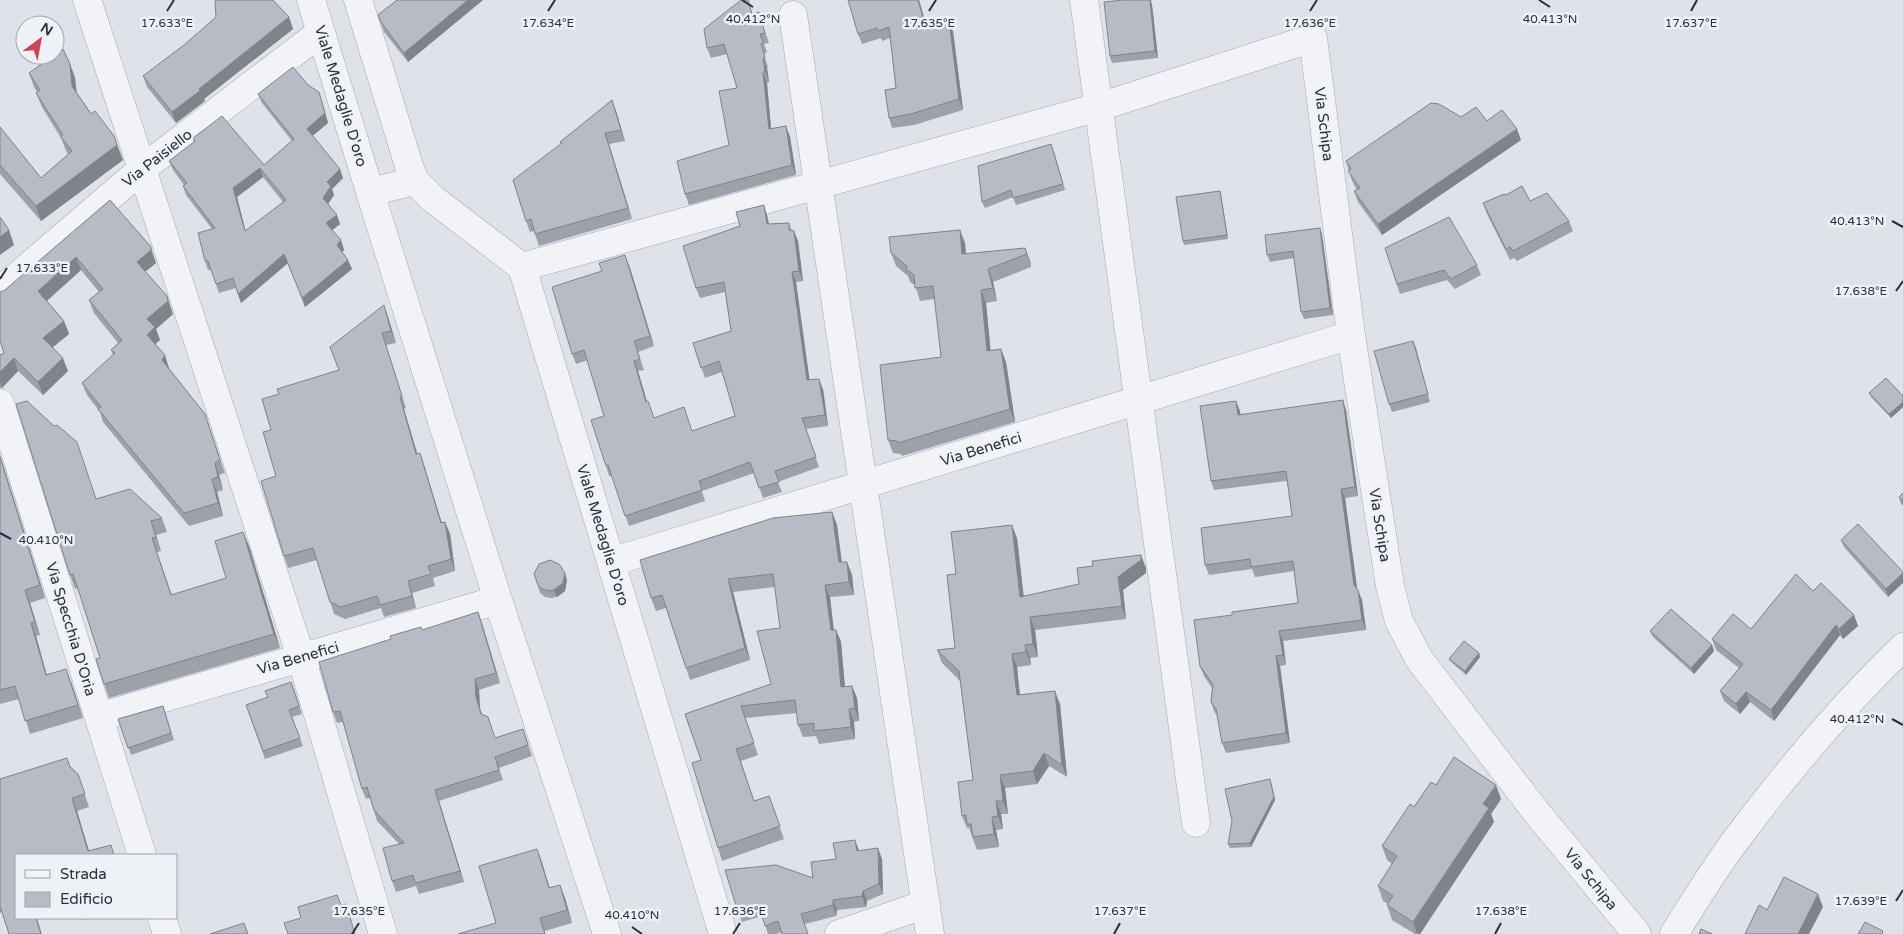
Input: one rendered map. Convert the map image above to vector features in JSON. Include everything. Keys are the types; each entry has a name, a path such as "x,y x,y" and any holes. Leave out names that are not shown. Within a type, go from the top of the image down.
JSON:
{"street":[{"path":"87,0 301,657 383,934"},
{"name":"Viale Medaglie D'oro","path":"311,0 498,600 607,934"},
{"path":"358,0 415,181 433,198 522,267 1099,106"},
{"path":"1084,0 1196,823"},
{"path":"793,15 930,934"},
{"name":"Via Paisiello","path":"0,291 142,169 320,32"},
{"name":"Via Schipa","path":"1099,106 1313,38 1351,335 1390,586 1399,621 1419,659 1537,813 1637,934"},
{"path":"370,192 415,181"},
{"name":"Viale Medaglie D'oro","path":"522,267 723,934"},
{"name":"Via Benefici","path":"611,562 1351,335"},
{"name":"Via Specchia D'Oria","path":"0,403 142,854"},
{"name":"Via Benefici","path":"99,716 498,600"},
{"path":"1674,934 1738,837 1797,762 1870,679 1903,647"},
{"path":"839,934 926,904"},
{"path":"162,919 167,934"}],"building":[{"path":"215,0 273,0 289,17 172,112 143,76 184,45 216,17"},
{"path":"397,0 468,0 404,53 378,15"},
{"path":"741,0 748,0 752,14 759,12 765,33 760,34 765,57 763,58 765,71 763,72 769,129 786,126 792,165 685,194 677,161 729,145 719,91 737,88 724,44 707,48 704,29"},
{"path":"848,0 918,0 926,28 949,21 959,99 911,114 889,118 885,90 896,88 889,27 878,31 877,28 858,34"},
{"path":"1150,0 1155,51 1110,56 1104,2"},
{"path":"65,53 70,64 72,86 91,114 95,111 114,136 117,145 36,206 0,165 0,127 41,178 72,151 61,137 63,135 36,93 40,90 29,73 40,65 65,65"},
{"path":"293,67 308,85 319,92 325,113 307,129 340,169 327,182 331,186 323,198 337,215 326,223 341,240 337,245 348,260 302,298 284,254 238,294 233,278 216,284 208,261 205,261 198,233 215,228 183,186 187,183 169,161 195,141 193,138 222,116 264,165 294,139 258,94","holes":["260,168 286,200 245,231 233,188"]},
{"path":"612,100 621,130 605,133 628,208 535,234 531,219 526,221 513,180 562,143 560,142"},
{"path":"1431,103 1439,104 1461,117 1476,107 1487,121 1502,110 1517,129 1378,224 1354,191 1360,188 1348,171 1351,169 1346,161"},
{"path":"1051,144 1063,184 1013,198 1011,190 982,202 978,166"},
{"path":"1522,186 1530,201 1547,193 1569,221 1513,251 1510,247 1506,249 1483,203 1504,194 1506,195"},
{"path":"1220,191 1227,235 1183,241 1176,197"},
{"path":"110,200 151,247 151,250 137,262 167,296 168,301 147,319 155,327 147,335 165,355 162,360 205,414 220,460 215,463 218,477 212,479 218,503 184,513 98,409 101,407 82,383 115,353 111,350 122,340 89,300 103,289 76,257 38,291 64,321 43,338 63,358 38,382 14,358 0,372 0,355 4,353 0,341 0,292 5,290"},
{"path":"764,205 767,224 789,223 789,230 794,231 799,271 792,272 807,380 819,379 825,415 802,418 816,457 775,471 779,482 759,488 750,462 699,481 702,490 625,516 591,420 604,416 584,350 572,354 552,287 602,271 599,263 625,255 650,336 634,341 640,359 634,361 646,402 648,401 654,418 684,407 692,431 735,416 719,361 701,368 693,343 731,331 724,282 696,288 683,246 740,226 736,212"},
{"path":"0,217 9,230 0,237"},
{"path":"1449,217 1477,265 1451,279 1444,270 1397,284 1385,248"},
{"path":"1320,228 1330,308 1301,312 1293,251 1267,255 1265,235"},
{"path":"960,230 962,254 1025,248 1027,254 988,269 993,288 981,290 987,351 1001,349 1010,409 898,443 897,441 888,440 880,365 941,357 933,286 915,288 914,275 906,269 907,266 891,253 889,237"},
{"path":"384,305 391,331 382,333 402,396 400,397 416,454 420,453 441,523 445,522 451,559 428,566 431,574 408,581 412,596 380,605 377,596 341,607 330,602 313,548 284,556 261,481 276,476 263,432 271,430 262,399 279,394 277,389 339,370 330,347"},
{"path":"1413,341 1428,394 1389,404 1374,351"},
{"path":"1886,378 1903,396 1903,402 1889,414 1869,393"},
{"path":"1343,400 1355,487 1341,489 1354,585 1358,590 1362,620 1279,631 1283,655 1276,656 1286,733 1222,743 1216,709 1211,702 1213,685 1200,666 1194,620 1232,615 1232,612 1298,603 1293,561 1251,567 1250,559 1205,565 1201,528 1292,516 1286,471 1211,481 1200,406 1236,401 1238,415"},
{"path":"27,401 54,426 57,425 77,442 96,499 130,489 162,518 151,521 156,537 152,538 171,595 226,578 215,541 243,532 274,634 104,684 96,659 100,658 73,574 70,575 16,404"},
{"path":"0,457 40,585 25,590 35,622 31,623 46,675 66,669 78,705 25,721 15,686 0,690"},
{"path":"1903,493 1903,502 1899,497"},
{"path":"832,512 839,562 847,562 849,582 825,585 831,630 836,630 841,687 852,686 855,708 849,709 851,727 814,731 814,723 798,725 795,700 741,706 754,743 736,749 754,801 769,796 780,826 718,848 692,763 701,760 685,714 771,684 757,631 780,628 773,574 728,579 745,648 686,668 662,595 651,598 640,560 773,518"},
{"path":"1858,524 1903,572 1886,589 1841,540"},
{"path":"1012,525 1020,597 1079,584 1077,568 1093,566 1092,561 1141,555 1141,560 1118,577 1122,606 1030,617 1033,644 1025,645 1026,652 1012,654 1017,695 1055,691 1062,765 1044,753 1033,771 1000,775 1003,801 996,801 998,816 992,817 994,834 973,837 971,824 967,824 966,815 962,816 958,782 973,780 959,671 937,650 955,648 947,575 956,574 951,532"},
{"path":"550,560 559,564 565,573 563,583 554,590 549,591 542,589 538,585 534,574 539,564"},
{"path":"1796,574 1813,591 1821,583 1854,615 1839,629 1836,625 1771,710 1746,692 1736,704 1720,691 1743,664 1712,639 1733,614 1751,629"},
{"path":"1671,609 1712,645 1691,668 1650,631"},
{"path":"478,612 496,673 475,679 476,697 481,714 488,717 495,738 523,729 528,745 495,757 499,770 435,790 460,871 415,883 413,875 392,881 383,848 404,843 374,810 367,787 362,789 340,711 333,712 319,662 391,639 390,636 421,627 422,630"},
{"path":"1464,641 1479,653 1465,671 1449,659"},
{"path":"291,682 299,706 289,710 300,738 263,751 246,705 268,697 265,691"},
{"path":"163,706 171,733 128,748 118,719"},
{"path":"1454,757 1496,785 1483,804 1489,808 1413,922 1387,905 1393,896 1378,886 1397,856 1382,846 1410,804 1414,807 1431,782 1436,785"},
{"path":"67,758 70,767 78,774 85,794 72,798 88,851 111,845 114,854 15,854 15,919 36,919 41,934 9,934 0,906 0,779"},
{"path":"1270,779 1274,797 1250,843 1228,844 1232,821 1225,789"},
{"path":"855,840 857,851 878,848 879,884 863,891 862,896 833,900 833,905 801,914 808,934 782,934 778,921 765,926 759,906 738,912 725,870 776,865 813,878 811,862 836,859 833,843"},
{"path":"537,849 549,888 560,885 567,910 540,918 545,934 458,934 496,923 479,866"},
{"path":"1784,877 1818,894 1798,934 1745,934 1759,905 1767,910"},
{"path":"337,895 341,905 346,904 355,934 288,934 284,923 301,918 298,907"},
{"path":"1865,922 1883,931 1882,934 1858,934"},
{"path":"244,923 248,934 210,934"},
{"path":"1701,929 1712,934 1699,934"}]}
